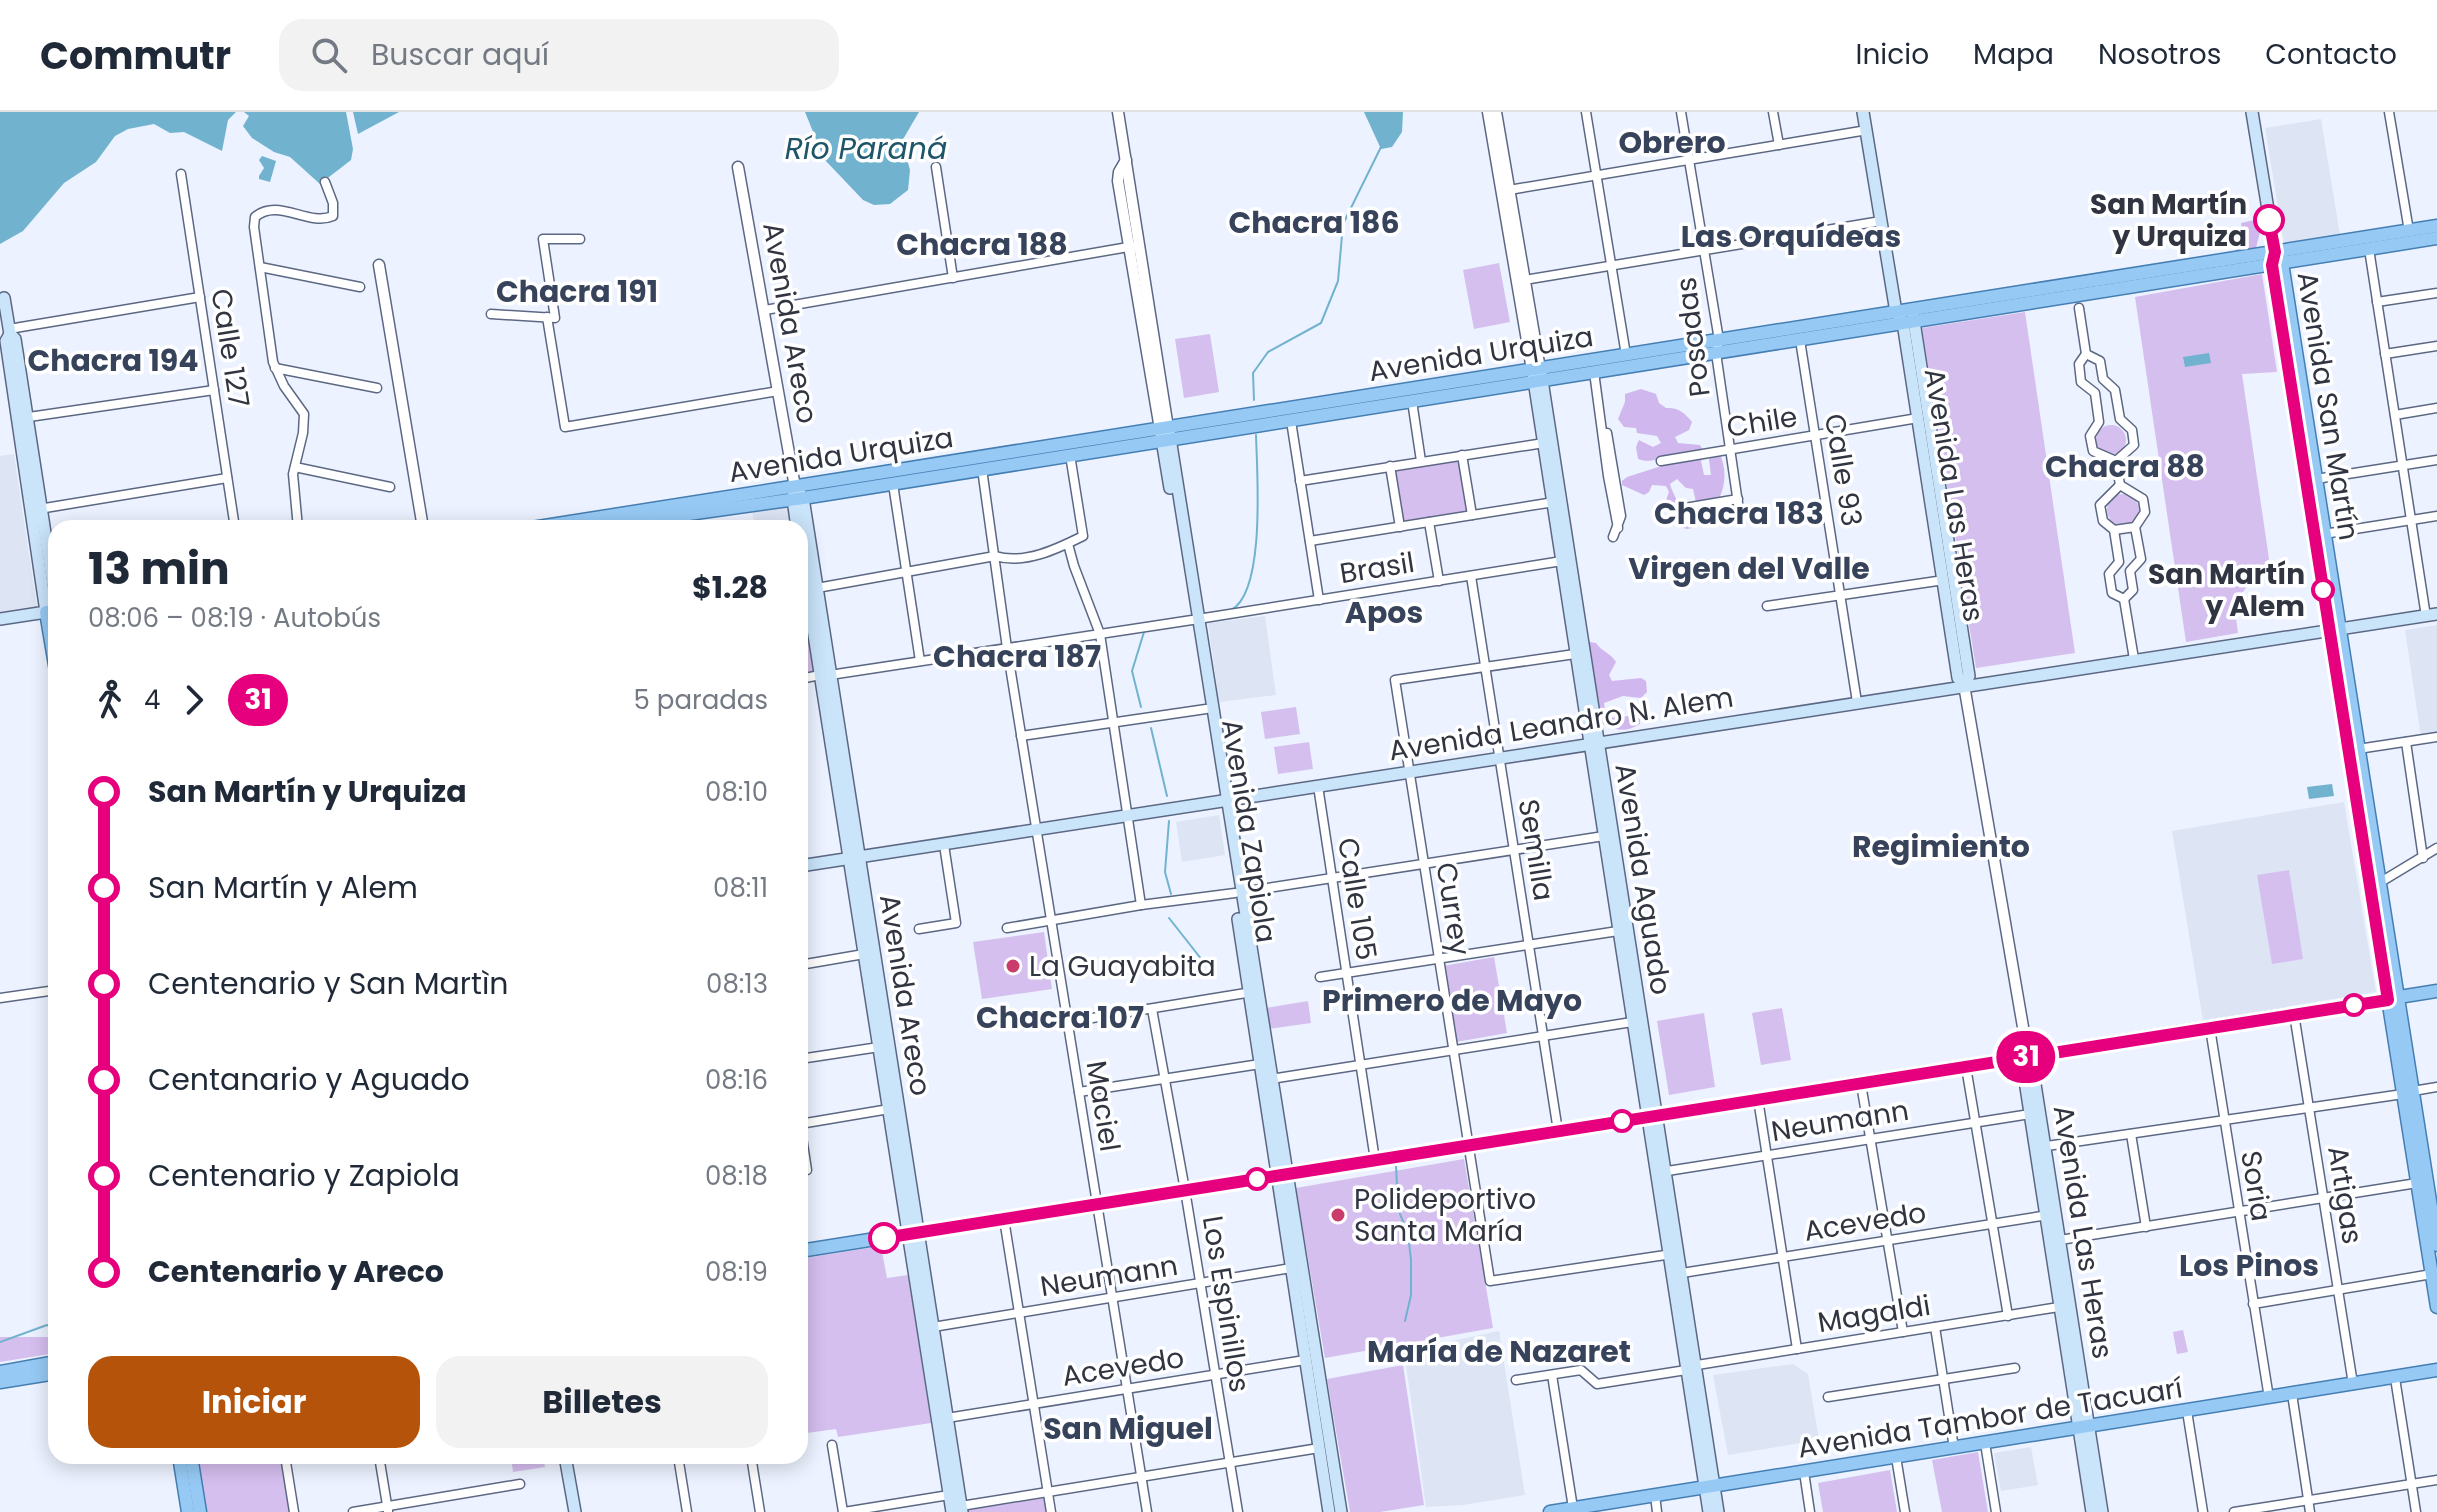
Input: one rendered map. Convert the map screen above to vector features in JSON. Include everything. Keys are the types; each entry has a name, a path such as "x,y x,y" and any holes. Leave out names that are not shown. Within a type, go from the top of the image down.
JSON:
{"main road":[{"path":"1863,112 1881,221 1906,317"},
{"path":"2252,112 2276,260"},
{"name":"Avenida Urquiza","path":"2276,260 2437,226"},
{"name":"Avenida Urquiza","path":"639,520 1537,375 1594,372 1718,347 1906,317 2437,238"},
{"name":"Avenida San Martín","path":"2276,260 2316,479 2336,626 2379,883 2393,999"},
{"name":"Avenida San Martín","path":"2276,260 2408,1092 2437,1245"},
{"path":"4,298 9,331 6,341 22,418 48,581"},
{"name":"Avenida Urquiza","path":"596,520 893,484 1070,455 1165,434 1291,421 1412,401 1626,355 1800,340 1906,317"},
{"name":"Avenida Las Heras","path":"1906,317 1969,676 1964,685 1958,678 1918,418 1906,317"},
{"name":"Avenida Aguado","path":"1537,375 1544,443 1575,654 1594,743 1604,836 1632,1022 1661,1172 1689,1367 1710,1486 1718,1512"},
{"name":"Avenida Aguado","path":"1537,375 1651,1116"},
{"name":"Avenida Zapiola","path":"1165,434 1238,892 1260,1064 1283,1174 1341,1512"},
{"name":"Avenida Areco","path":"797,495 797,520"},
{"name":"Avenida Areco","path":"797,495 800,520"},
{"name":"Avenida Areco","path":"808,589 825,675 913,1233 949,1495 958,1510"},
{"path":"0,619 48,610"},
{"name":"Avenida Leandro N. Alem","path":"808,865 2433,611"},
{"name":"Avenida Zapiola","path":"1195,620 1206,709 1224,801"},
{"name":"Avenida Areco","path":"854,859 864,954 889,1109 933,1327 958,1510"},
{"path":"808,1250 2437,991"},
{"name":"Avenida Zapiola","path":"1253,992 1271,1079 1291,1268 1329,1512"},
{"name":"Avenida Las Heras","path":"2028,1056 2023,1068 2030,1114 2040,1147"},
{"name":"Avenida Las Heras","path":"2028,1056 2032,1065 2040,1147 2084,1427 2102,1512"},
{"name":"Avenida San Martín","path":"2427,1182 2437,1307"},
{"name":"Avenida Las Heras","path":"2051,1214 2060,1240 2065,1306"},
{"name":"Avenida Aguado","path":"1674,1254 1682,1273 1689,1367"},
{"path":"0,1372 48,1363"},
{"name":"Avenida Tambor de Tacuarí","path":"1553,1512 2437,1370"},
{"path":"0,1382 48,1374"},
{"name":"Avenida Las Heras","path":"2084,1427 2092,1512"},
{"path":"180,1464 188,1512"},
{"path":"192,1464 200,1512"},
{"path":"566,1464 575,1512"},
{"name":"Avenida Aguado","path":"1709,1512 1710,1486"}],"street":[{"name":"Avenida Zapiola","path":"1118,112 1134,246 1165,434"},
{"name":"Avenida Aguado","path":"1488,112 1537,375"},
{"name":"Avenida Aguado","path":"1496,112 1537,375"},
{"path":"1586,112 1626,355"},
{"name":"Posadas","path":"1681,112 1705,250 1739,510"},
{"path":"1773,112 1779,145"},
{"path":"2389,112 2409,231"},
{"path":"1509,190 1867,130"},
{"name":"Avenida Areco","path":"738,167 797,495"},
{"path":"936,167 953,278"},
{"name":"Calle 127","path":"181,174 234,520"},
{"path":"297,520 293,486 304,414 275,368 254,227 255,217 263,210 328,218 334,211 325,182"},
{"path":"1524,280 1881,221"},
{"path":"580,239 543,239 565,427 778,391"},
{"path":"765,310 1134,246"},
{"path":"2369,249 2411,520 2433,611"},
{"path":"379,265 422,520"},
{"path":"260,267 360,287"},
{"path":"2377,302 2437,293"},
{"path":"9,331 200,297"},
{"path":"2079,308 2086,354 2079,364 2081,382 2095,393"},
{"path":"491,314 551,317"},
{"name":"Calle 93","path":"1800,340 1857,702"},
{"path":"2385,354 2437,346"},
{"path":"2086,354 2100,361 2103,379 2115,390 2120,419 2132,430 2134,445 2116,461"},
{"path":"275,368 377,388"},
{"path":"1594,372 1618,528 1613,537"},
{"path":"2103,379 2095,393 2099,422 2090,436 2093,451 2116,461"},
{"path":"22,418 214,390"},
{"path":"1412,401 1421,461"},
{"path":"2395,415 2437,408"},
{"name":"Chile","path":"1661,461 1918,418"},
{"path":"2099,422 2120,419"},
{"path":"1291,421 1319,600"},
{"path":"1300,481 1544,443"},
{"path":"808,589 995,556 1009,561 1068,544 1083,536 1070,455"},
{"path":"1462,455 1472,515"},
{"path":"2316,479 2437,460"},
{"path":"2116,461 2120,485 2143,499 2145,512 2135,527 2141,559 2130,571"},
{"path":"1390,466 1400,527"},
{"path":"295,467 390,487"},
{"name":"Maciel","path":"982,469 1007,648 1147,1512"},
{"path":"35,509 227,478"},
{"path":"893,484 920,661"},
{"path":"2120,485 2100,505 2103,521 2114,530 2119,562 2130,571 2133,590 2124,599"},
{"path":"1679,509 1738,499"},
{"path":"1310,541 1554,502"},
{"path":"2324,534 2437,516"},
{"path":"1429,522 1439,581"},
{"path":"2114,530 2135,527"},
{"path":"1068,544 1093,622 1100,634 1141,905"},
{"name":"Brasil","path":"808,678 1562,561"},
{"path":"2119,562 2109,574 2112,593 2124,599"},
{"name":"Semilla","path":"1471,576 1558,1131"},
{"path":"1767,606 1944,580"},
{"path":"2124,599 2134,659"},
{"path":"1485,667 1575,654"},
{"name":"Currey","path":"1485,667 1395,680 1490,1281 1674,1254"},
{"name":"Avenida Las Heras","path":"1964,685 2028,1056"},
{"path":"1021,736 1206,709"},
{"path":"2358,749 2437,737"},
{"path":"2406,742 2423,858"},
{"name":"Calle 105","path":"1318,786 1375,1160"},
{"path":"1007,928 1604,836"},
{"path":"919,929 956,923 944,845"},
{"path":"2379,883 2437,848"},
{"path":"1320,977 1618,931"},
{"path":"808,964 864,954"},
{"path":"0,998 48,991"},
{"path":"1068,1022 1253,992"},
{"name":"Los Espinillos","path":"1152,1009 1238,1512"},
{"name":"Artigas","path":"2294,1014 2353,1384"},
{"path":"1271,1079 1632,1022"},
{"name":"Soria","path":"2210,1028 2269,1398"},
{"path":"808,1058 879,1047"},
{"path":"1079,1092 1260,1064"},
{"path":"1966,1067 2008,1316"},
{"path":"1861,1084 1903,1332"},
{"path":"2040,1147 2437,1087"},
{"path":"1758,1099 1797,1349"},
{"path":"808,1123 889,1109"},
{"name":"Neumann","path":"1661,1172 2030,1114"},
{"path":"2131,1134 2146,1227"},
{"path":"2060,1240 2427,1182"},
{"name":"Acevedo","path":"1682,1273 2051,1214"},
{"path":"1004,1219 1051,1512"},
{"name":"Neumann","path":"933,1327 1291,1268"},
{"path":"2253,1304 2432,1274"},
{"name":"Magaldi","path":"1516,1380 1581,1370 1597,1384 2065,1306"},
{"path":"1935,1327 1954,1448"},
{"name":"Acevedo","path":"947,1418 1305,1360"},
{"path":"1828,1397 2015,1368"},
{"path":"1552,1375 1573,1508"},
{"path":"2395,1378 2416,1512"},
{"path":"2292,1394 2310,1512"},
{"path":"2187,1411 2203,1512"},
{"path":"1985,1443 1996,1512"},
{"path":"832,1445 843,1512 949,1495"},
{"path":"958,1510 1048,1492 1319,1448"},
{"path":"1896,1457 1905,1512"},
{"path":"286,1464 294,1512"},
{"path":"380,1464 388,1509"},
{"path":"679,1464 687,1512"},
{"path":"752,1464 760,1512"},
{"path":"1804,1472 1810,1512"},
{"path":"2234,1512 2437,1480"},
{"path":"353,1512 388,1509 520,1484"},
{"path":"1655,1495 1657,1512"}],"shaded area":[{"path":"2321,119 2340,235 2284,244 2265,128"},
{"path":"2259,219 2262,224 2254,251 2235,252 2242,231 2241,223"},
{"path":"1499,263 1510,322 1474,329 1463,270"},
{"path":"2262,274 2277,372 2242,374 2269,559 2234,603 2238,633 2186,642 2135,297"},
{"path":"2025,312 2075,653 1976,668 1922,328"},
{"path":"1210,334 1219,392 1184,398 1175,339"},
{"path":"1641,389 1656,394 1659,403 1681,411 1692,422 1689,430 1675,437 1678,443 1700,445 1706,456 1701,461 1704,475 1711,475 1709,460 1712,452 1719,452 1722,459 1724,481 1720,496 1712,509 1699,510 1692,518 1692,528 1680,527 1683,508 1696,502 1693,489 1686,488 1677,479 1670,484 1679,507 1666,510 1664,506 1669,492 1666,486 1652,485 1644,495 1622,485 1627,477 1674,462 1638,459 1636,447 1639,440 1653,447 1661,443 1657,436 1637,433 1636,428 1624,427 1618,419 1625,394"},
{"path":"2111,425 2122,429 2126,440 2122,451 2111,455 2100,451 2096,440 2100,429"},
{"path":"14,454 37,607 0,613 0,456"},
{"path":"1459,459 1467,512 1402,523 1394,469"},
{"path":"2123,494 2134,499 2139,510 2134,521 2123,526 2112,521 2107,510 2112,499"},
{"path":"789,504 792,520 754,520 752,510"},
{"path":"1265,616 1276,695 1219,702 1208,623"},
{"path":"2437,625 2437,734 2421,737 2405,630"},
{"path":"808,636 815,672 808,673"},
{"path":"1596,643 1616,662 1609,675 1612,681 1641,678 1646,681 1647,692 1641,698 1623,696 1604,703 1606,716 1640,717 1640,724 1618,730 1597,720 1582,646"},
{"path":"1296,707 1300,734 1265,739 1261,712"},
{"path":"1309,742 1313,769 1278,774 1274,747"},
{"path":"2344,802 2376,992 2203,1021 2172,831"},
{"path":"1219,815 1225,855 1182,862 1176,822"},
{"path":"2289,870 2303,959 2272,964 2257,875"},
{"name":"La Guayabita","path":"1044,932 1052,989 982,999 973,942"},
{"path":"1494,957 1507,1033 1456,1042 1443,966"},
{"path":"1308,1001 1311,1023 1269,1029 1266,1008"},
{"path":"1782,1008 1791,1060 1761,1065 1752,1013"},
{"path":"1704,1013 1715,1087 1669,1095 1657,1021"},
{"path":"1464,1159 1493,1328 1325,1358 1296,1188"},
{"path":"881,1246 887,1278 908,1275 931,1423 838,1437 836,1429 808,1433 808,1258"},
{"path":"2183,1330 2188,1352 2177,1354 2173,1332"},
{"path":"1499,1331 1525,1495 1463,1505 1426,1507 1404,1351"},
{"path":"0,1337 48,1337 48,1354 0,1362"},
{"path":"1793,1364 1808,1374 1819,1440 1728,1455 1713,1375"},
{"path":"1403,1365 1424,1505 1380,1512 1350,1512 1327,1379"},
{"path":"2031,1447 2038,1485 2001,1491 1994,1453"},
{"path":"1978,1452 1988,1512 1942,1512 1932,1460"},
{"path":"194,1464 283,1464 291,1512 202,1512"},
{"path":"512,1464 544,1464 545,1467 513,1472"},
{"path":"1890,1470 1897,1512 1823,1512 1818,1483"},
{"path":"1045,1498 1047,1512 967,1512 967,1510"}],"water":[{"path":"0,112 236,112 228,120 222,151 184,132 170,133 154,124 128,129 115,136 96,162 64,183 23,231 0,244"},
{"path":"244,112 346,112 353,149 351,160 320,184 290,157 274,152 252,138 243,126 249,116"},
{"path":"353,112 399,112 358,134"},
{"name":"Río Paraná","path":"805,112 919,112 902,141 910,170 908,190 890,204 874,205 863,200 824,159"},
{"path":"1364,112 1403,112 1402,132 1392,147 1381,149"},
{"path":"262,156 276,161 270,182 259,179 264,168 259,160"},
{"path":"2209,353 2211,363 2185,367 2183,357"},
{"path":"2332,784 2334,796 2309,799 2307,787"}],"waterway":[{"path":"1254,400 1253,373 1268,352 1321,323 1338,281 1343,224 1381,147"},
{"path":"1231,610 1242,599 1255,556 1258,502 1256,435"},
{"path":"1141,707 1132,671 1144,632"},
{"path":"1151,728 1167,796"},
{"path":"1169,821 1165,872 1171,894"},
{"path":"1169,918 1206,965"},
{"path":"1396,1165 1398,1209 1408,1234 1411,1260 1411,1295 1405,1321"},
{"path":"0,1342 48,1325"}],"bus line":[{"name":"31","path":"884,1238 2388,1000 2272,265 2275,252 2269,220"}],"place":[{"name":"San Martín y Urquiza","path":"2269,220"},
{"name":"San Martín y Alem","path":"2323,590"},
{"name":"La Guayabita","path":"1013,966"},
{"name":"Polideportivo Santa María","path":"1338,1215"}],"district":[{"name":"Obrero","path":"1672,142"},
{"name":"Chacra 186","path":"1314,222"},
{"name":"Las Orquídeas","path":"1791,236"},
{"name":"Chacra 188","path":"982,244"},
{"name":"Chacra 191","path":"577,291"},
{"name":"Chacra 194","path":"113,360"},
{"name":"Chacra 88","path":"2125,466"},
{"name":"Chacra 183","path":"1739,513"},
{"name":"Virgen del Valle","path":"1749,568"},
{"name":"Apos","path":"1384,612"},
{"name":"Chacra 187","path":"1017,656"},
{"name":"Regimiento","path":"1941,846"},
{"name":"Primero de Mayo","path":"1452,1000"},
{"name":"Chacra 107","path":"1060,1017"},
{"name":"Los Pinos","path":"2249,1265"},
{"name":"María de Nazaret","path":"1499,1351"},
{"name":"San Miguel","path":"1128,1428"}]}
